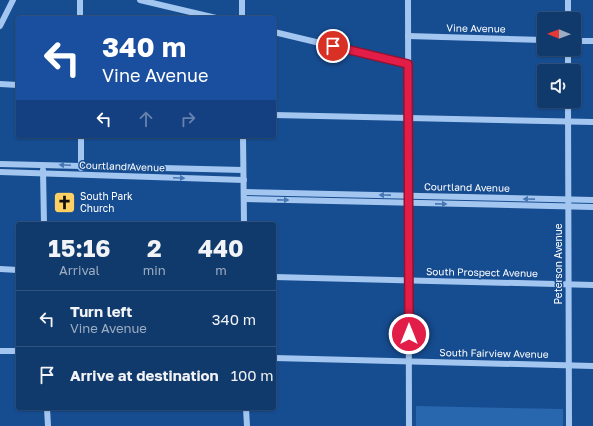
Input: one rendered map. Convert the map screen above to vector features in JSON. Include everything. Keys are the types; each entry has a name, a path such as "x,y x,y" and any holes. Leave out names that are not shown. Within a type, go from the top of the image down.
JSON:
{"street":[{"path":"0,26 13,0"},
{"path":"80,0 80,16"},
{"path":"140,0 208,16"},
{"path":"242,0 242,16"},
{"path":"408,0 409,426"},
{"path":"568,0 568,12"},
{"path":"276,32 408,64"},
{"name":"Vine Avenue","path":"408,36 537,40"},
{"path":"581,41 593,41"},
{"path":"0,84 16,85"},
{"name":"Peterson Avenue","path":"568,108 569,426"},
{"path":"276,115 593,122"},
{"path":"81,138 81,175"},
{"path":"243,138 244,222"},
{"name":"Courtland Avenue","path":"0,164 243,170"},
{"path":"43,165 44,222"},
{"name":"Courtland Avenue","path":"0,172 244,180"},
{"name":"Courtland Avenue","path":"244,192 593,200"},
{"name":"Courtland Avenue","path":"244,199 593,207"},
{"path":"0,269 16,270"},
{"name":"South Prospect Avenue","path":"276,276 593,285"},
{"path":"0,351 16,351"},
{"name":"South Fairview Avenue","path":"276,358 593,366"},
{"path":"47,410 48,426"},
{"path":"246,410 246,426"}],"shaded area":[{"path":"416,406 563,409 563,426 416,426"}],"place":[{"name":"South Park Church","path":"65,202"}],"route":[{"path":"333,46 408,64 409,334"}]}
